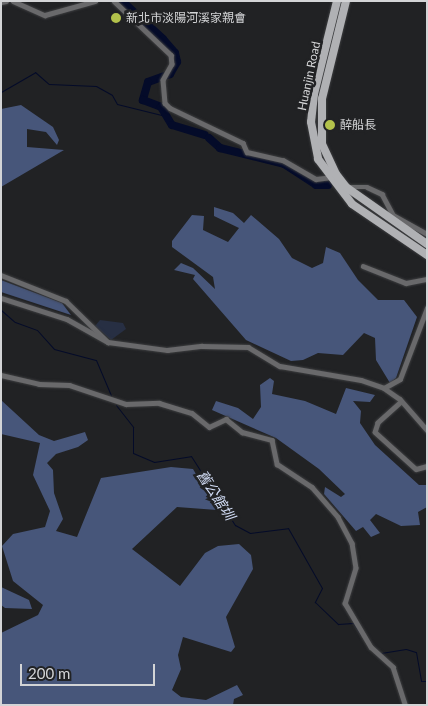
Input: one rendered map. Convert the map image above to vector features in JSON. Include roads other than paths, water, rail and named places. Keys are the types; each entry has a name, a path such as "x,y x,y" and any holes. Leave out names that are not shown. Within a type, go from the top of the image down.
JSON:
{"main road":[{"name":"Huanjin Road","path":"337,1 311,122 318,159 333,176 352,204 427,255"},
{"name":"Huanjin Road","path":"346,1 320,122 322,144 333,176 427,244"}],"street":[{"path":"1,2 6,1"},
{"path":"13,1 45,15 94,1"},
{"path":"114,1 171,54 172,64 164,76 165,103 190,121 243,143 247,152 283,160 316,180 333,176"},
{"path":"346,187 367,187 382,194 392,215 427,234"},
{"path":"363,266 406,284 427,279"},
{"path":"1,274 66,301 108,342"},
{"path":"1,298 68,319 108,342 167,350 202,346 248,348 280,366 361,380 384,388 401,402 427,430"},
{"path":"384,388 400,379 427,308"},
{"path":"1,375 45,384 69,385 126,404 159,404 192,413 209,427 226,419 242,432 272,440 277,464 312,487 338,517 352,542 356,568 345,604 371,647 393,667 405,705"},
{"path":"401,402 378,423 375,432 416,469 427,466"}],"waterway":[{"path":"122,1 163,39 175,53 177,62 170,74 148,82 143,100 161,107 172,125 205,135"},
{"path":"1,92 35,72 49,84 96,86 112,95 117,104 165,116"},
{"path":"209,138 220,148 284,164 316,185 328,185"},
{"name":"舊公館圳","path":"1,310 15,322 37,330 54,349 96,360 111,395"},
{"name":"舊公館圳","path":"116,405 133,427 133,453 154,462 191,456 235,525 250,533 288,528 322,588 315,602 338,624 353,623 361,635"},
{"name":"舊公館圳","path":"381,653 406,649 416,652 421,681 427,681"}],"place":[{"name":"新北市淡陽河溪家親會","path":"116,18"},
{"name":"醉船長","path":"330,125"}]}
